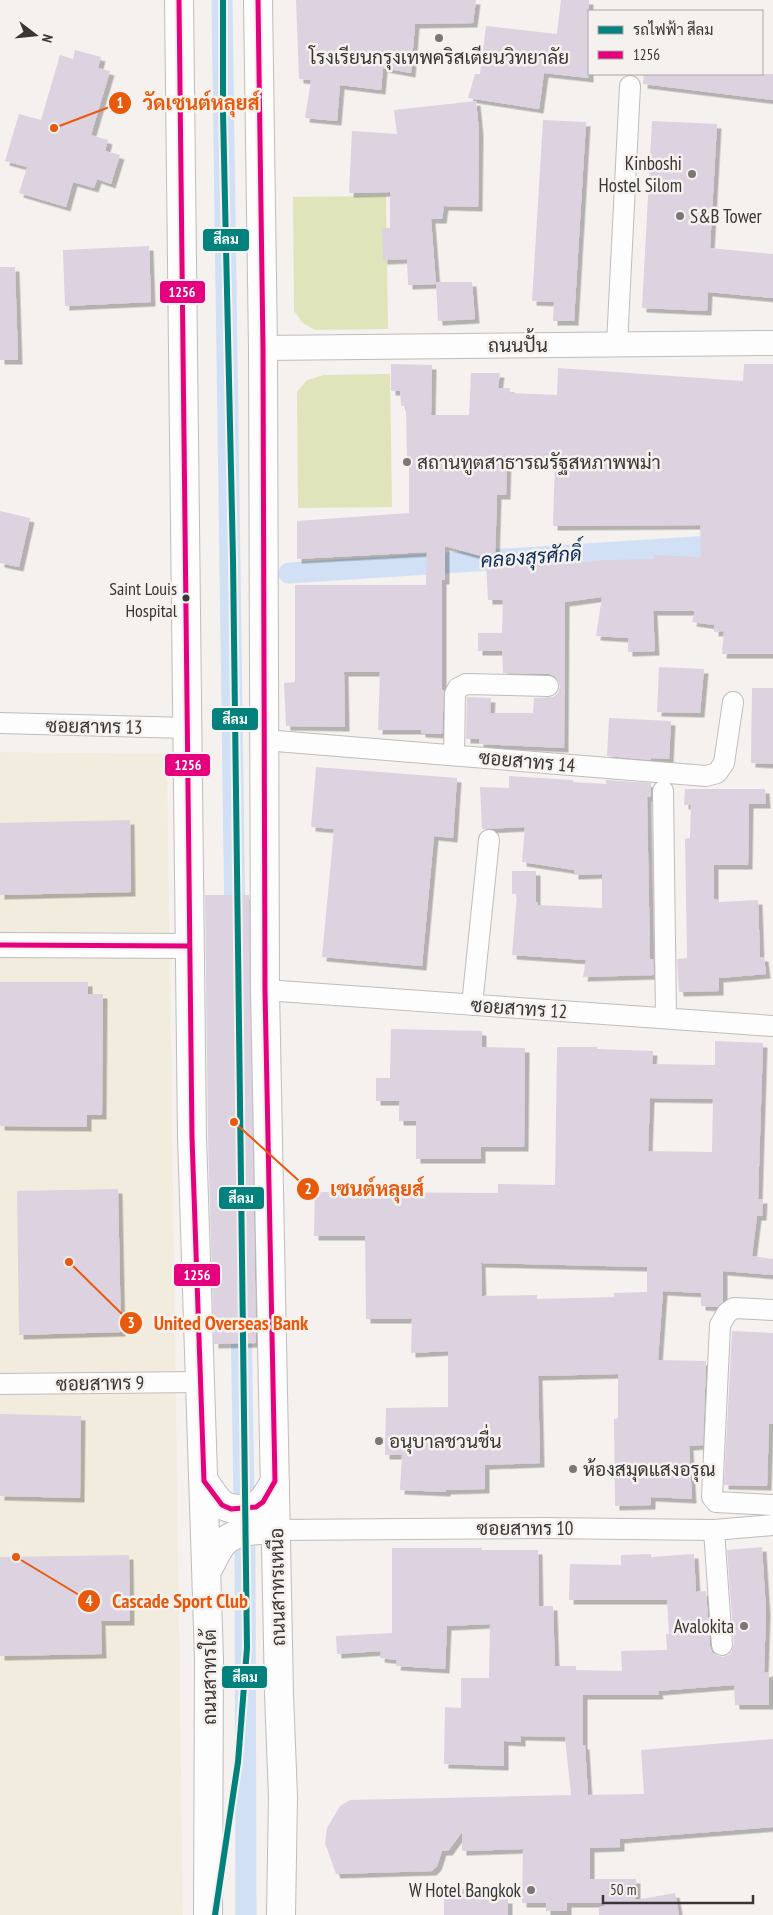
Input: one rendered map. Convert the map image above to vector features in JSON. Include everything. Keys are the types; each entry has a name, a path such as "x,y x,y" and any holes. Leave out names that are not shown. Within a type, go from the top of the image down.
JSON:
{"main road":[{"name":"ถนนสาทรใต้","path":"179,0 192,1137 209,1659 208,1915"},
{"name":"ถนนสาทรเหนือ","path":"258,0 263,348 265,990 279,1694 284,1798 281,1915"},
{"path":"204,1481 222,1505 231,1509 239,1509 256,1507 263,1502 275,1481"},
{"path":"207,1570 224,1542 259,1529 276,1530"}],"street":[{"path":"617,344 630,86"},
{"name":"ถนนปั้น","path":"263,348 773,343"},
{"path":"454,755 455,694 458,688 466,684 548,686"},
{"name":"ซอยสาทร 14","path":"264,740 706,776 717,773 724,763 733,702"},
{"name":"ซอยสาทร 13","path":"0,723 187,728"},
{"path":"663,791 666,1018"},
{"path":"472,1005 489,840"},
{"path":"0,945 190,946"},
{"name":"ซอยสาทร 12","path":"265,990 773,1026"},
{"path":"773,1310 734,1308 726,1313 720,1325 712,1497 716,1502 773,1505"},
{"name":"ซอยสาทร 9","path":"0,1384 200,1382"},
{"name":"ซอยสาทร 10","path":"276,1530 542,1528 714,1530 773,1525"},
{"path":"714,1530 722,1645"}],"shaded area":[{"path":"0,752 167,754 183,1915 0,1915"}],"green space":[{"path":"386,196 388,329 315,330 303,323 294,311 293,197"},
{"path":"390,374 392,507 298,508 297,392 307,380 324,375"}],"building":[{"path":"296,0 476,0 473,23 415,24 411,73 383,68 381,90 340,85 337,121 305,118 311,80 299,79"},
{"path":"561,0 589,0 589,78 544,73 539,109 468,98 475,74 480,74 486,26 557,34"},
{"path":"75,50 101,57 98,68 110,71 91,135 108,140 105,151 120,155 111,184 97,179 94,188 73,182 66,207 19,193 27,167 5,161 19,114 41,120 60,55 73,59"},
{"path":"773,74 773,100 643,84 644,75"},
{"path":"476,101 479,131 478,207 444,206 442,219 431,219 436,284 408,285 407,259 383,260 382,228 390,228 390,192 349,193 352,131 397,134 394,110"},
{"path":"543,120 586,122 574,321 553,321 554,302 532,301"},
{"name":"S&B Tower","path":"652,121 717,124 710,248 773,254 773,298 708,292 707,311 642,308"},
{"path":"149,246 151,302 65,306 63,250"},
{"path":"0,267 15,267 18,360 0,360"},
{"path":"436,282 472,282 475,319 438,321"},
{"path":"391,364 432,365 431,415 469,415 471,373 500,373 498,388 510,388 510,393 557,395 558,368 743,381 744,364 773,364 773,654 722,654 724,631 714,632 714,625 692,622 695,611 653,611 655,651 628,652 628,638 596,636 602,597 565,602 564,748 479,744 479,739 466,739 467,697 491,698 490,713 533,713 534,698 553,697 558,693 560,687 558,680 549,674 503,673 502,651 478,651 478,633 502,633 503,600 488,600 486,561 560,561 560,565 602,560 654,559 654,555 701,557 700,525 553,526 555,458 507,456 506,495 497,495 495,560 445,546 445,580 442,580 442,690 444,690 442,734 421,733 421,730 378,730 380,672 344,672 345,727 286,726 284,683 295,682 295,585 426,585 427,552 297,559 297,521 409,513 406,406 401,406 400,391 391,391"},
{"path":"0,511 30,518 19,567 0,563"},
{"path":"659,667 704,669 700,713 657,712"},
{"path":"752,688 773,688 773,764 751,763"},
{"path":"609,718 671,721 669,759 651,758 651,760 607,756"},
{"path":"316,767 457,778 453,838 434,836 422,966 322,957 334,829 311,827"},
{"path":"509,776 606,784 606,780 651,783 651,797 647,797 650,959 653,959 654,975 583,977 586,960 512,955 517,894 512,894 512,871 536,871 536,902 538,902 538,905 602,908 602,874 574,875 574,870 522,862 525,827 482,829 480,787 509,788"},
{"path":"685,789 765,789 766,804 749,804 748,865 714,865 714,899 719,899 719,902 758,900 760,957 764,957 766,974 719,978 719,991 679,992 677,959 687,958 685,839 690,838 691,805 684,805"},
{"path":"130,820 131,892 0,895 0,823"},
{"path":"205,895 249,895 256,1343 214,1344 208,1137"},
{"path":"0,982 88,982 88,994 103,994 102,1115 87,1115 87,1127 0,1126"},
{"path":"391,1029 482,1031 482,1047 525,1048 524,1147 481,1147 481,1159 416,1159 416,1121 399,1121 399,1101 376,1101 376,1078 390,1078"},
{"path":"715,1041 763,1043 758,1199 763,1199 762,1216 757,1216 752,1256 773,1259 773,1275 723,1271 723,1302 717,1307 701,1306 701,1293 663,1291 658,1360 706,1361 703,1445 689,1446 692,1499 651,1497 651,1505 615,1506 614,1419 618,1418 618,1374 538,1376 540,1463 485,1465 485,1489 446,1490 446,1492 400,1490 402,1455 385,1455 386,1408 448,1407 448,1351 411,1353 412,1319 366,1319 365,1236 314,1236 315,1192 498,1193 498,1184 555,1185 557,1047 597,1047 597,1049 653,1051 652,1064 715,1065","holes":["650,1098 713,1099 712,1152 648,1151","481,1263 647,1267 647,1292 614,1293 614,1297 537,1299 537,1295 482,1296"]},
{"path":"118,1189 121,1332 19,1335 17,1191"},
{"path":"732,1331 773,1333 773,1424 769,1424 767,1486 724,1485"},
{"path":"0,1414 81,1416 80,1498 0,1496"},
{"path":"762,1547 766,1611 764,1673 769,1672 769,1705 735,1705 734,1685 658,1691 659,1695 583,1695 583,1745 585,1745 588,1795 644,1794 641,1750 773,1739 773,1827 620,1839 620,1847 590,1848 590,1879 636,1879 636,1900 675,1893 679,1915 599,1915 599,1907 604,1906 604,1903 567,1903 567,1911 546,1911 546,1903 522,1903 523,1849 462,1851 462,1832 448,1851 442,1851 437,1866 432,1871 336,1874 325,1843 327,1828 340,1806 350,1800 571,1795 565,1737 521,1736 521,1742 504,1741 504,1766 444,1764 445,1707 461,1708 461,1678 489,1678 490,1624 447,1626 445,1669 396,1666 397,1660 380,1658 381,1651 337,1654 336,1636 392,1633 392,1548 538,1550 539,1606 553,1606 555,1666 576,1666 576,1670 622,1671 621,1651 667,1650 666,1634 669,1634 667,1600 569,1600 570,1564 621,1565 621,1555 651,1554 651,1557 694,1554 696,1592 706,1591 710,1646 712,1652 723,1657 729,1655 734,1644 727,1550"},
{"path":"129,1555 130,1621 101,1621 102,1654 0,1656 0,1557"},
{"path":"461,1889 488,1889 489,1899 508,1899 508,1915 444,1915 444,1899 461,1899"}],"waterway":[{"path":"222,0 235,924"},
{"name":"คลองสุรศักดิ์","path":"289,573 773,542"},
{"path":"241,1315 244,1499"},
{"path":"245,1548 246,1915"}],"metro line":[{"name":"สีลม","path":"215,1915 238,1762 247,1648 233,559 223,112 223,0"}],"transit line":[{"name":"1256","path":"179,0 192,1137 204,1481 222,1505 231,1509 256,1507 263,1502 275,1481 265,990 263,348 258,0"},
{"name":"1256","path":"0,945 189,946"}],"place":[{"name":"โรงเรียนกรุงเทพคริสเตียนวิทยาลัย","path":"439,38"},
{"name":"วัดเซนต์หลุยส์","path":"54,128"},
{"name":"Kinboshi Hostel Silom","path":"692,174"},
{"name":"S&B Tower","path":"680,216"},
{"name":"สถานทูตสาธารณรัฐสหภาพพม่า","path":"407,462"},
{"name":"Saint Louis Hospital","path":"186,598"},
{"name":"เซนต์หลุยส์","path":"234,1122"},
{"name":"United Overseas Bank","path":"69,1262"},
{"name":"อนุบาลชวนชื่น","path":"379,1441"},
{"name":"ห้องสมุดแสงอรุณ","path":"573,1469"},
{"name":"Cascade Sport Club","path":"16,1557"},
{"name":"Avalokita","path":"744,1626"},
{"name":"W Hotel Bangkok","path":"531,1890"}]}
